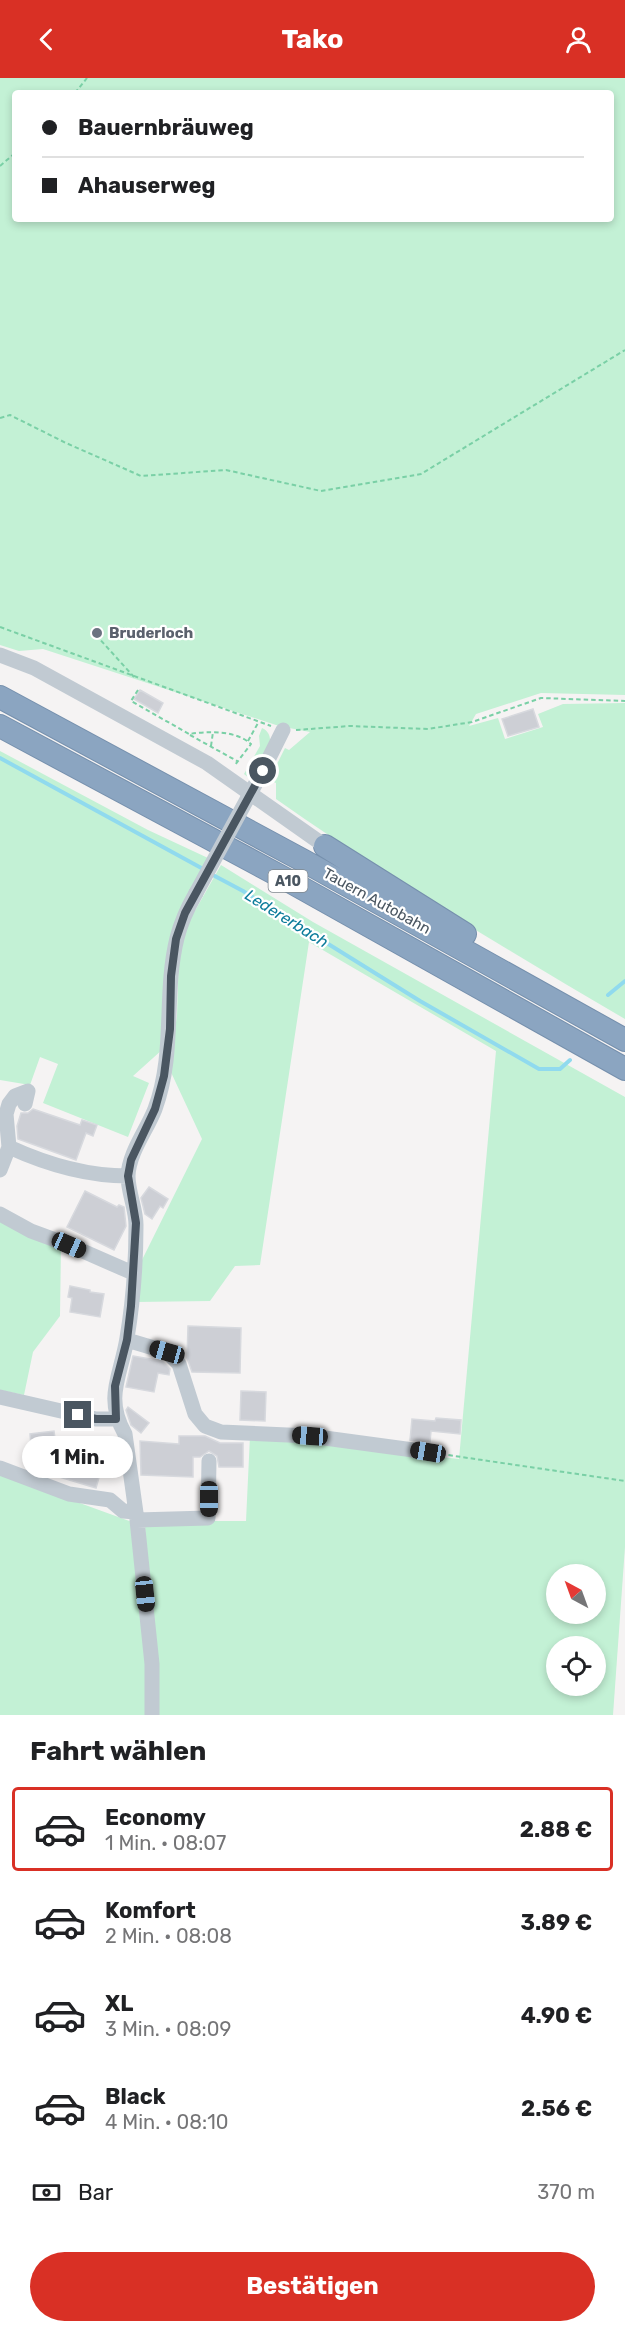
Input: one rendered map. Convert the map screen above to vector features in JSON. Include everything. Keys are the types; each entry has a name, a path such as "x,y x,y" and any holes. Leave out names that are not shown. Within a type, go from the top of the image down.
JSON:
{"highway":[{"name":"Tauern Autobahn","path":"0,697 304,861 625,1040"},
{"name":"Tauern Autobahn","path":"0,726 291,882 625,1069"},
{"path":"326,846 510,962 550,998"}],"street":[{"path":"0,654 34,668 207,763 326,846"},
{"path":"152,1715 152,1664 136,1516 125,1434 116,1419 115,1386 127,1340 136,1223 128,1176 131,1160 155,1109 164,1076 170,1029 171,976 176,939 185,913 283,730"},
{"path":"0,1170 9,1147 6,1114 9,1104 15,1096 28,1091 25,1104"},
{"path":"9,1147 39,1161 105,1176 128,1176"},
{"path":"0,1214 31,1231 133,1273"},
{"path":"127,1340 167,1352 179,1364 195,1414 205,1426 221,1432 310,1436 428,1452"},
{"path":"0,1397 96,1419 116,1419"},
{"path":"0,1468 69,1494 110,1500 136,1516 208,1518 209,1461"}],"path":[{"path":"77,90 87,78"},
{"path":"0,166 12,156"},
{"path":"0,418 10,415 141,476 226,470 321,491 421,474 625,350"},
{"path":"0,627 283,730 350,726 428,729 472,722 541,698 625,701"},
{"path":"96,635 135,677"},
{"path":"138,690 131,701 237,761"},
{"path":"229,779 237,761 250,744 248,741 258,722"},
{"path":"189,734 204,732 231,734 248,741"},
{"path":"428,1452 625,1481"}],"green space":[{"path":"0,78 625,78 625,695 541,693 476,714 469,726 498,718 505,739 543,727 538,714 563,704 625,703 625,1019 448,913 276,799 276,783 269,780 285,748 289,750 310,732 279,726 43,649 19,651 0,645"},
{"path":"262,728 268,733 269,745 250,779 244,774 260,746 259,736"},
{"path":"0,751 148,830 208,858 187,896 163,1049 133,1076 149,1083 128,1137 43,1103 58,1064 40,1057 30,1085 0,1080"},
{"path":"221,865 313,922 625,1097 625,1547 613,1715 155,1715 145,1526 155,1521 246,1521 250,1436 459,1459 496,1051 309,942 260,1265 235,1266 210,1301 136,1302 138,1268 202,1139 169,1068 177,1016 179,952 188,923"},
{"path":"0,1218 61,1245 60,1316 33,1352 24,1395 0,1390"},
{"path":"0,1474 132,1522 148,1661 147,1715 0,1715"}],"building":[{"path":"140,690 163,703 158,713 134,699"},
{"path":"533,709 539,727 508,736 502,719"},
{"path":"33,1109 80,1125 82,1120 97,1125 93,1136 86,1133 76,1160 18,1139 17,1126 21,1113 28,1113"},
{"path":"149,1187 168,1199 163,1208 160,1206 152,1219 145,1214 141,1198"},
{"path":"85,1191 117,1207 119,1205 124,1207 126,1226 114,1250 67,1227"},
{"path":"70,1286 104,1294 100,1317 70,1312 72,1298 68,1297"},
{"path":"188,1326 241,1328 240,1373 192,1372 187,1358"},
{"path":"133,1356 162,1361 170,1369 169,1375 158,1373 154,1392 126,1387"},
{"path":"241,1391 266,1392 265,1421 240,1420"},
{"path":"128,1407 149,1423 141,1433 131,1425 126,1410"},
{"path":"436,1418 461,1420 460,1434 431,1431 430,1442 410,1440 412,1419 435,1421"},
{"path":"54,1431 56,1446 104,1460 96,1488 56,1476 62,1454 32,1456 30,1434"},
{"path":"179,1436 205,1436 220,1443 243,1443 243,1467 219,1467 217,1456 209,1451 200,1457 193,1457 193,1477 141,1475 140,1441 179,1444"}],"waterway":[{"name":"Ledererbach","path":"0,758 205,870"},
{"name":"Ledererbach","path":"211,874 243,891 420,1001 539,1069 560,1069 570,1060"},
{"name":"Ledererbach","path":"608,995 625,981"}],"place":[{"name":"Bruderloch","path":"97,633"}],"route":[{"path":"78,1415 96,1419 116,1419 115,1386 127,1340 136,1223 128,1176 131,1160 155,1109 167,1064 171,976 176,939 185,913 263,771"}]}
